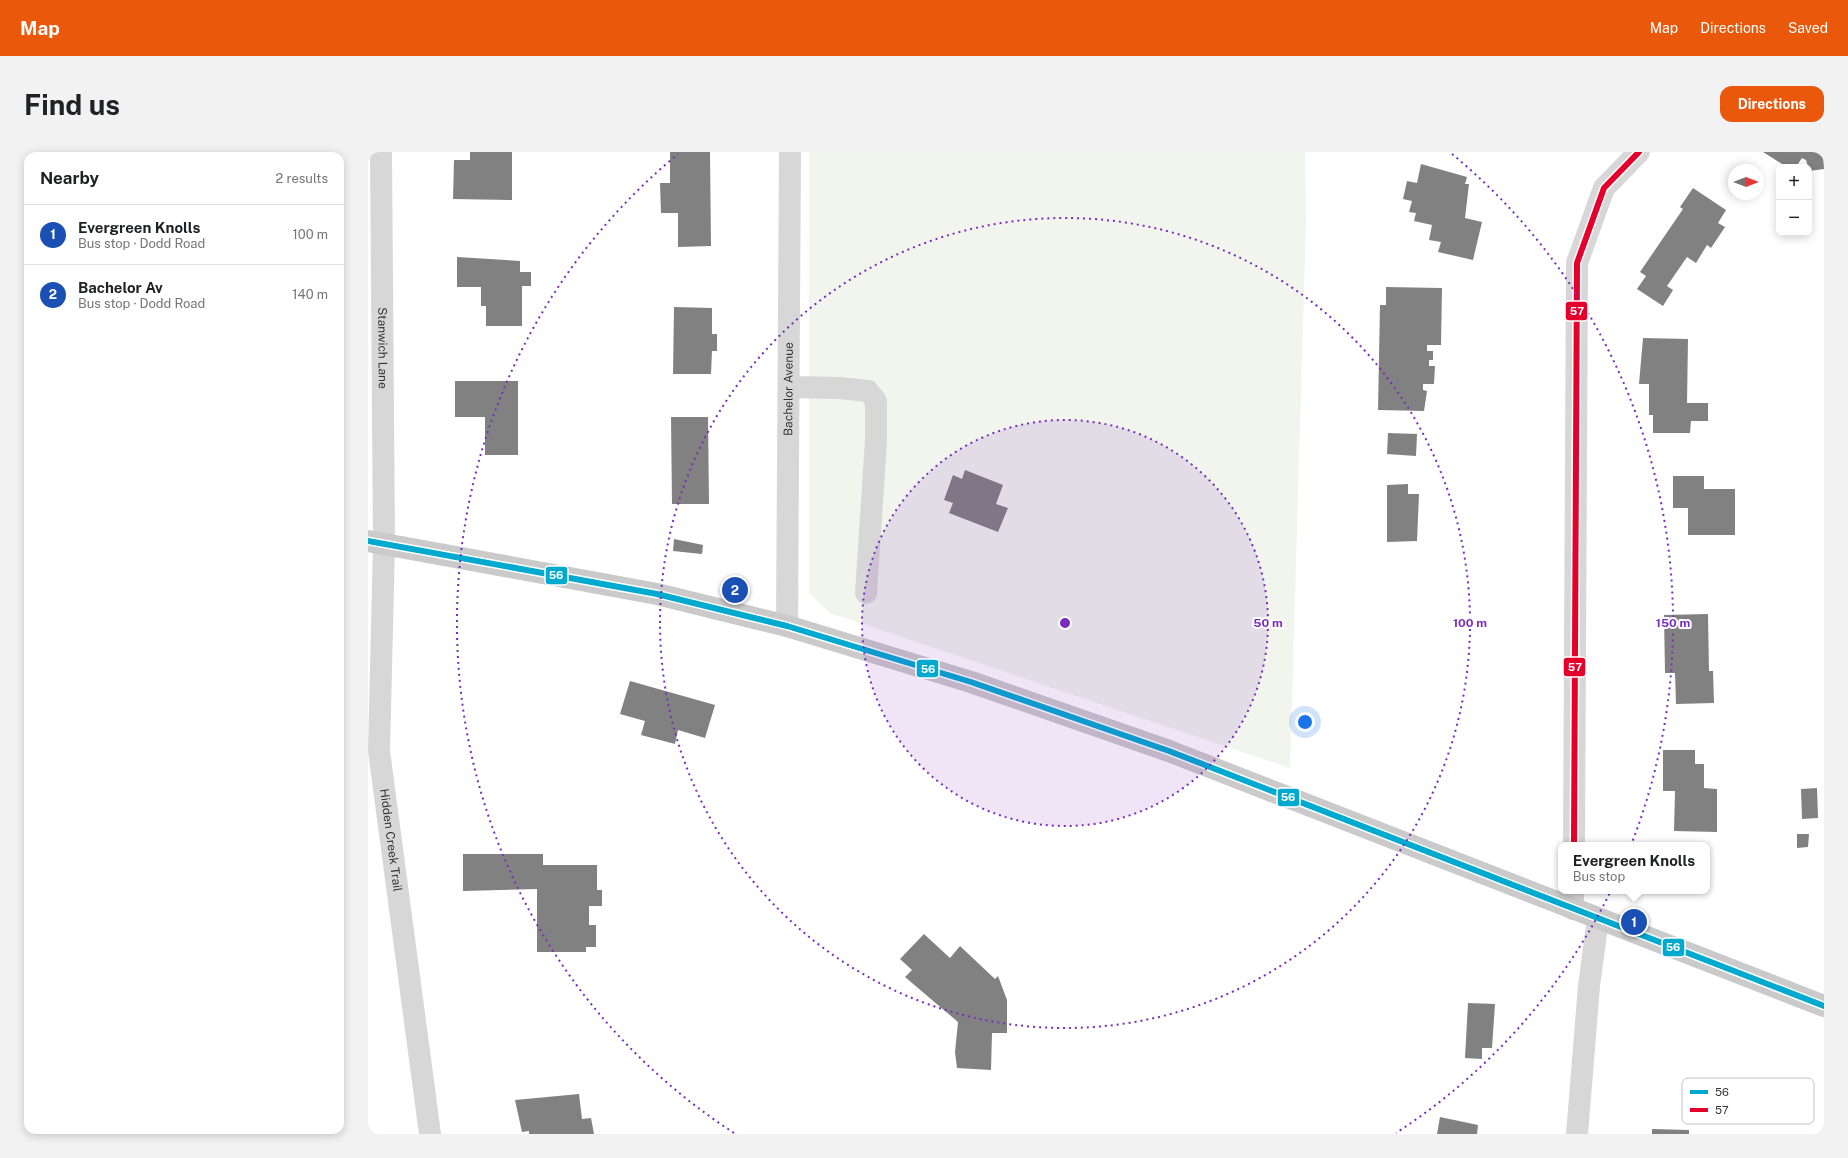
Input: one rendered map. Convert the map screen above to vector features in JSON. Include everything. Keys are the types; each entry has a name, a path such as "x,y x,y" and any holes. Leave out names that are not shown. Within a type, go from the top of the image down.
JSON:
{"main road":[{"path":"376,543 657,594 787,626 970,682 1169,751 1573,900 1598,919 1824,1006"}],"street":[{"name":"Stanwich Lane","path":"376,543 381,152"},
{"name":"Bachelor Avenue","path":"787,626 790,152"},
{"path":"1574,842 1576,263 1604,188 1639,152"},
{"path":"789,387 840,388 868,391 876,401 876,441 866,594"},
{"name":"Hidden Creek Trail","path":"376,543 379,751 430,1134"},
{"path":"1577,1134 1589,986 1598,919"}],"shaded area":[{"path":"809,152 1305,152 1306,221 1290,768 830,613 809,593"}],"building":[{"path":"470,152 512,152 512,200 453,199 454,160 470,160"},
{"path":"670,152 710,152 711,246 678,247 678,213 661,213 660,183 670,183"},
{"path":"1763,152 1823,152 1824,169 1812,171 1812,164 1807,164 1806,160 1802,158 1798,164 1782,164"},
{"path":"1421,164 1467,177 1465,184 1469,184 1465,218 1482,222 1473,260 1438,252 1441,242 1429,240 1432,225 1414,221 1416,213 1409,212 1412,201 1403,199 1407,181 1417,183"},
{"path":"1693,188 1726,210 1718,223 1725,227 1711,248 1707,245 1696,263 1687,257 1667,286 1673,290 1663,306 1637,289 1646,276 1640,272 1683,209 1680,207"},
{"path":"457,257 520,261 520,272 531,272 531,286 522,286 522,326 486,326 486,306 481,306 481,287 457,287"},
{"path":"1386,287 1442,288 1441,345 1427,345 1427,351 1433,351 1433,360 1429,360 1429,366 1435,366 1434,384 1423,384 1423,390 1427,391 1424,411 1378,410 1380,305 1386,305"},
{"path":"674,307 712,308 712,334 717,334 717,351 712,351 711,374 673,374"},
{"path":"1643,338 1688,339 1687,403 1708,403 1708,421 1691,421 1690,433 1653,433 1653,415 1649,415 1649,384 1639,384"},
{"path":"455,381 518,381 518,455 485,455 485,417 455,417"},
{"path":"671,417 708,417 709,504 672,504"},
{"path":"1388,433 1417,434 1416,456 1387,454"},
{"path":"965,470 1003,485 996,504 1008,508 998,532 949,513 953,503 944,500 953,475 962,479"},
{"path":"1673,476 1704,476 1704,489 1735,489 1735,535 1688,535 1688,508 1673,508"},
{"path":"1408,484 1408,494 1419,494 1417,541 1387,542 1387,485"},
{"path":"674,539 703,545 702,554 673,551"},
{"path":"1708,614 1709,671 1713,671 1714,703 1676,704 1675,673 1665,673 1664,615"},
{"path":"630,681 715,705 705,738 678,730 675,744 641,735 645,721 620,714"},
{"path":"1663,750 1695,750 1695,764 1704,764 1704,788 1717,789 1717,832 1674,831 1675,791 1663,791"},
{"path":"1817,788 1818,818 1802,819 1801,789"},
{"path":"1797,834 1809,834 1808,847 1797,848"},
{"path":"463,854 543,854 543,865 597,865 597,890 602,890 602,906 589,906 589,925 596,925 596,947 586,947 586,952 537,952 537,889 463,891"},
{"path":"924,934 950,958 960,946 995,979 998,976 1007,1000 1007,1033 992,1033 991,1070 957,1068 955,1052 958,1022 905,977 912,970 900,959"},
{"path":"1468,1003 1495,1004 1492,1048 1482,1048 1482,1059 1465,1058"},
{"path":"579,1094 582,1119 591,1118 594,1134 529,1134 529,1131 522,1132 515,1100"},
{"path":"1440,1117 1478,1125 1477,1134 1437,1134"},
{"path":"1652,1129 1689,1130 1689,1134 1652,1134"}],"transit line":[{"name":"57","path":"1574,842 1577,263 1604,188 1639,152"},
{"name":"56","path":"368,541 657,594 787,626 971,682 1169,751 1824,1006"}],"place":[{"name":"Bachelor Av","path":"735,590"},
{"name":"Evergreen Knolls","path":"1634,922"}]}
